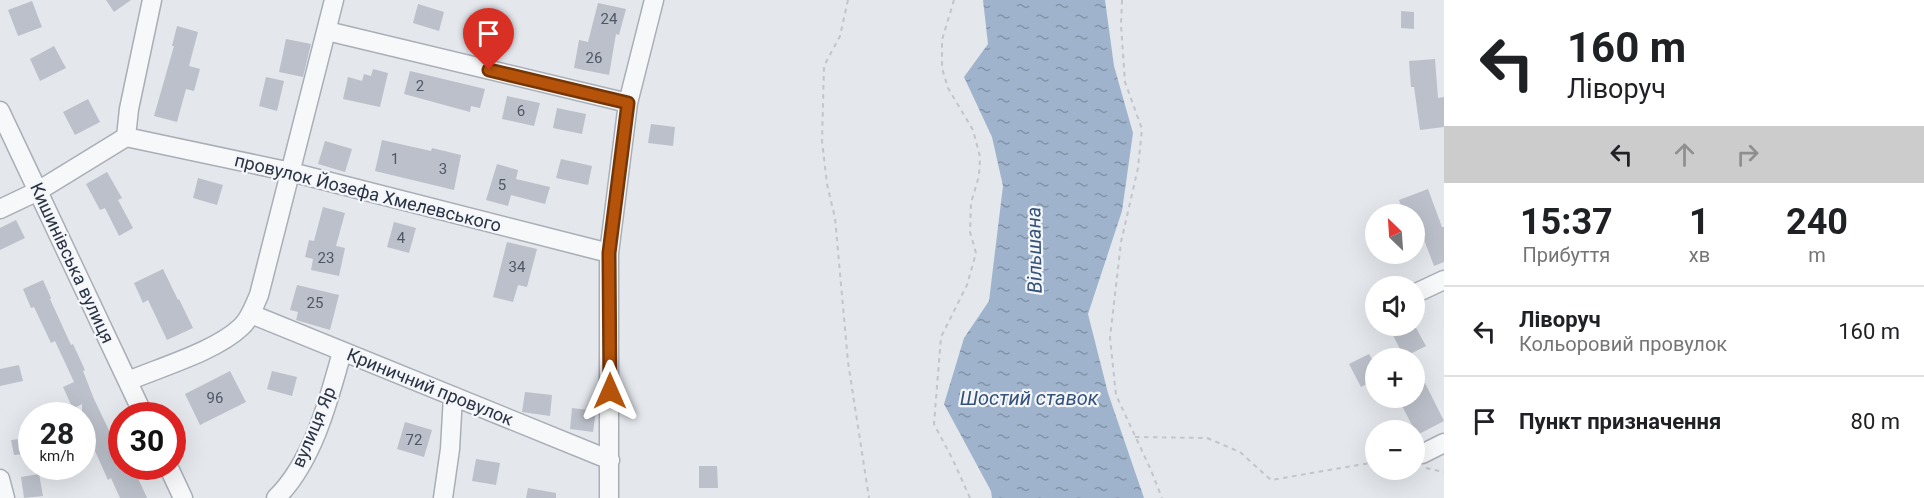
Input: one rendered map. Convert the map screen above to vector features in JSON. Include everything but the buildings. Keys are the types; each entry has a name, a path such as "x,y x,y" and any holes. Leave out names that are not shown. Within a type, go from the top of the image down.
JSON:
{"street":[{"path":"0,209 38,191 126,137 129,109 152,0"},
{"path":"128,381 223,340 242,327 251,314 259,294 334,0"},
{"path":"609,498 609,253 628,103 654,0"},
{"path":"327,31 628,103"},
{"name":"Кишинівська вулиця","path":"0,111 138,402"},
{"name":"провулок Йозефа Хмелевського","path":"126,137 291,172 609,253"},
{"path":"1425,289 1444,280"},
{"name":"Криничний провулок","path":"251,314 610,460"},
{"name":"вулиця Яр","path":"276,498 289,482 313,440 328,403 342,351"},
{"path":"442,498 450,449 453,396"},
{"path":"1425,460 1444,443"},
{"path":"0,479 5,498"},
{"path":"175,480 183,498"}],"path":[{"path":"848,0 840,36 824,66 822,141 827,184 835,218 848,362 868,498"},
{"path":"954,0 942,40 942,68 948,88 973,130 980,157 979,176 971,203 970,232 976,253 967,285 940,337 934,424 970,498"},
{"path":"1122,0 1121,25 1125,82 1142,129 1138,168 1121,242 1110,338 1116,395 1162,498"},
{"path":"1136,437 1207,438 1240,452 1271,480 1365,464"},
{"path":"1425,462 1444,472"}],"water":[{"name":"Шостий ставок","path":"983,0 1105,0 1114,66 1133,133 1122,211 1088,314 1108,393 1144,498 992,498 991,491 944,404 964,338 989,301 1003,186 992,137 964,77 988,44"}],"route":[{"path":"489,70 628,103 609,253 610,391"}],"water label":[{"name":"Вільшана","path":"1034,250"}]}
